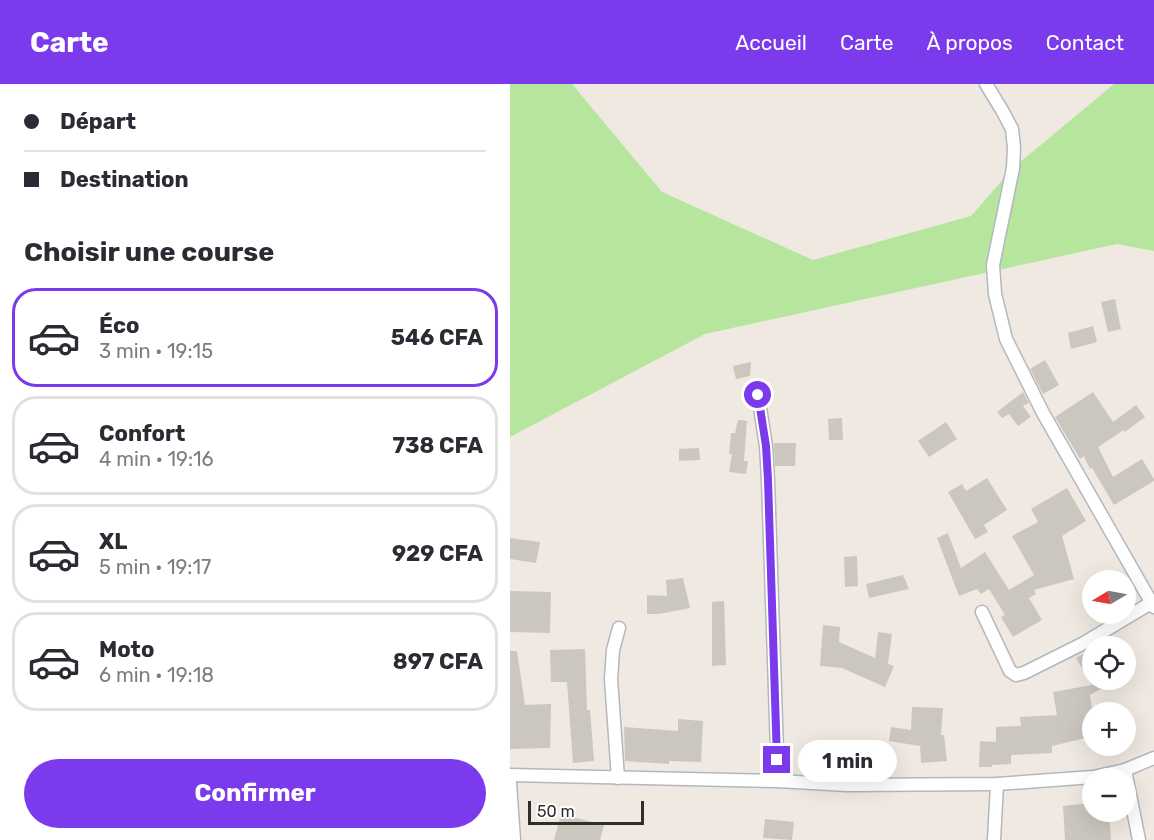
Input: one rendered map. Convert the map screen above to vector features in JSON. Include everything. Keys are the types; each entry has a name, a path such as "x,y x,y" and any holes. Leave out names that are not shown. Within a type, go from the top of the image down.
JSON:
{"street":[{"path":"982,612 1010,671 1016,675 1084,643 1153,605 1043,413 1006,339 995,294 993,265 1013,168 1014,148 1012,129 986,84"},
{"path":"758,395 766,446 768,480 778,781"},
{"path":"618,778 611,679 613,650 619,628"},
{"path":"1130,768 1154,758"},
{"path":"510,775 778,781 847,785 997,784 1082,778"},
{"path":"510,783 514,840"},
{"path":"994,840 997,784"},
{"path":"1135,822 1139,840"}],"green space":[{"path":"510,84 572,84 662,192 813,260 971,216 1013,168 1114,84 1154,84 1154,251 1117,244 705,334 510,437"}],"building":[{"path":"1115,299 1121,329 1108,332 1101,302"},
{"path":"1093,326 1097,342 1071,349 1068,333"},
{"path":"1045,360 1059,385 1043,394 1030,369"},
{"path":"751,362 750,376 736,379 733,366"},
{"path":"1023,392 1029,403 1023,406 1031,417 1018,426 1009,414 1002,418 997,412"},
{"path":"1093,392 1113,422 1136,405 1145,417 1125,432 1124,430 1098,447 1113,477 1142,459 1154,479 1114,505 1084,456 1080,459 1055,417"},
{"path":"842,418 843,440 829,440 828,419"},
{"path":"738,420 747,421 744,461 748,461 746,474 729,472 732,454 729,454 731,433 735,433"},
{"path":"946,422 957,439 929,457 918,441"},
{"path":"774,443 796,443 795,466 775,466"},
{"path":"699,448 700,460 679,461 679,449"},
{"path":"987,478 1007,510 984,525 988,532 975,539 948,492 962,484 966,491"},
{"path":"1067,488 1086,521 1062,536 1074,579 1034,590 1036,594 1029,598 1042,620 1013,637 1001,617 1005,615 989,589 981,594 977,589 959,596 937,538 948,533 961,568 985,552 1009,590 1034,575 1012,536 1038,522 1031,509"},
{"path":"510,538 540,542 536,563 510,559"},
{"path":"857,556 858,586 845,587 844,557"},
{"path":"903,575 909,589 869,598 866,584"},
{"path":"683,578 690,608 647,614 647,595 667,596 666,580"},
{"path":"510,591 551,592 550,633 510,632"},
{"path":"724,601 726,665 712,666 712,602"},
{"path":"823,625 840,627 839,642 875,658 878,632 892,634 888,664 894,666 885,687 842,668 820,666"},
{"path":"585,649 587,710 590,710 594,761 573,763 567,682 551,682 550,650"},
{"path":"510,651 517,651 525,705 551,704 550,748 510,749"},
{"path":"1082,655 1082,668 1076,658"},
{"path":"1082,686 1082,690 1099,690 1090,695 1091,702 1082,702 1082,739 1052,746 1052,753 1011,755 1011,764 979,767 980,741 996,742 996,727 1021,726 1020,717 1057,715 1053,692"},
{"path":"912,707 943,708 941,735 944,735 947,761 921,763 920,746 889,741 891,727 911,730"},
{"path":"678,719 703,721 701,762 669,761 669,764 625,761 624,727 678,731"},
{"path":"1082,804 1082,822 1110,822 1111,840 1065,840 1063,806"},
{"path":"561,814 604,825 600,840 554,840"},
{"path":"765,819 794,822 792,840 763,838"}],"route":[{"path":"758,395 766,446 768,480 777,760"}]}
